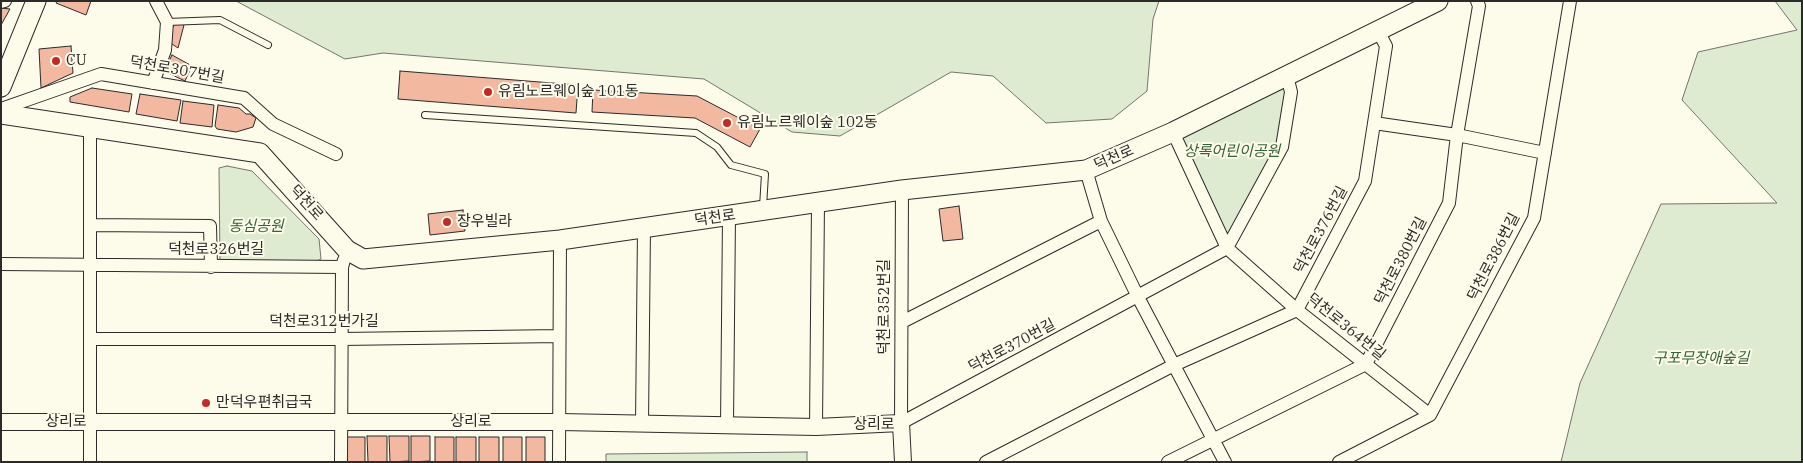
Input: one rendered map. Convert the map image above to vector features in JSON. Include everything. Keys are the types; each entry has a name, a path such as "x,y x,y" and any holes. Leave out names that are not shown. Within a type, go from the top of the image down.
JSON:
{"main road":[{"path":"1,88 6,62 36,1"},
{"name":"덕천로","path":"1,114 260,153 344,259 363,259 560,240 902,190 1086,170 1173,132 1438,1"}],"street":[{"path":"1,2 5,1"},
{"path":"153,83 165,50 167,22 156,1"},
{"name":"덕천로380번길","path":"1366,364 1449,203 1457,136 1479,6 1478,1"},
{"name":"덕천로386번길","path":"1430,416 1534,218 1570,1"},
{"name":"덕천로376번길","path":"1297,310 1365,181 1386,46 1378,31"},
{"name":"덕천로307번길","path":"1,109 101,74 244,98 273,124 336,154"},
{"path":"1227,248 1282,147 1291,92 1286,76"},
{"path":"1374,123 1457,136 1544,153"},
{"path":"90,127 90,462"},
{"name":"덕천로364번길","path":"1173,132 1227,248 1297,310 1430,416"},
{"path":"1086,170 1101,221 1138,297 1225,462"},
{"name":"덕천로352번길","path":"902,190 902,423"},
{"path":"816,427 818,202"},
{"path":"727,425 729,216"},
{"path":"902,322 1101,221"},
{"path":"90,225 210,226 211,267"},
{"path":"642,424 644,228"},
{"path":"559,462 560,240"},
{"name":"덕천로370번길","path":"902,423 1227,248"},
{"path":"341,462 344,259"},
{"name":"덕천로326번길","path":"1,264 211,267 344,259"},
{"path":"986,462 1174,365 1297,310"},
{"name":"덕천로312번가길","path":"90,339 342,339 559,336"},
{"path":"1168,462 1213,438 1366,364"},
{"path":"1339,462 1430,416"},
{"name":"상리로","path":"1,422 560,422 816,427 902,423 903,462"}],"lane":[{"path":"167,22 220,20 268,45"},
{"path":"425,115 696,133 717,147 731,165 765,174 763,211"}],"green space":[{"path":"236,1 1159,1 1153,19 1147,91 1112,119 1046,123 993,76 951,72 840,136 792,132 704,79 383,53 345,59"},
{"name":"구포무장애숲길","path":"1775,1 1802,1 1802,462 1561,462 1580,383 1661,204 1777,203 1682,100 1698,52 1797,30"},
{"name":"상록어린이공원","path":"1284,81 1288,96 1280,148 1229,241 1179,133"},
{"name":"동심공원","path":"227,166 252,171 319,239 321,259 313,263 220,264 219,168"},
{"path":"807,452 807,462 606,462 606,454"}],"building":[{"path":"57,1 91,1 86,15 56,3"},
{"path":"1,8 10,9 1,25"},
{"path":"174,22 184,25 178,48 169,42"},
{"name":"CU","path":"71,46 73,73 41,88 39,49"},
{"path":"172,55 192,66 185,81 164,71"},
{"name":"유림노르웨이숲 101동","path":"400,71 578,85 576,113 398,99"},
{"path":"92,88 132,94 129,112 70,102 70,97"},
{"name":"유림노르웨이숲 102동","path":"593,90 697,96 760,129 750,147 695,118 592,112"},
{"path":"140,94 181,100 177,121 136,114"},
{"path":"183,101 214,105 212,127 180,123"},
{"path":"218,105 239,108 246,114 250,114 256,118 253,127 236,132 217,129 215,126"},
{"path":"959,206 963,239 943,241 939,209"},
{"name":"장우빌라","path":"463,210 465,231 430,235 428,214"},
{"path":"367,436 387,436 387,462 368,462"},
{"path":"389,436 409,436 409,461 390,462"},
{"path":"411,436 430,436 430,461 411,462"},
{"path":"345,437 365,437 365,462 345,462"},
{"path":"435,437 454,437 454,462 435,462"},
{"path":"456,437 476,437 476,462 456,462"},
{"path":"479,437 499,437 499,462 479,462"},
{"path":"503,437 522,437 522,462 503,462"},
{"path":"526,437 545,437 545,462 526,462"}],"place":[{"name":"CU","path":"56,61"},
{"name":"유림노르웨이숲 101동","path":"488,92"},
{"name":"유림노르웨이숲 102동","path":"727,123"},
{"name":"장우빌라","path":"447,222"},
{"name":"만덕우편취급국","path":"206,403"}]}
